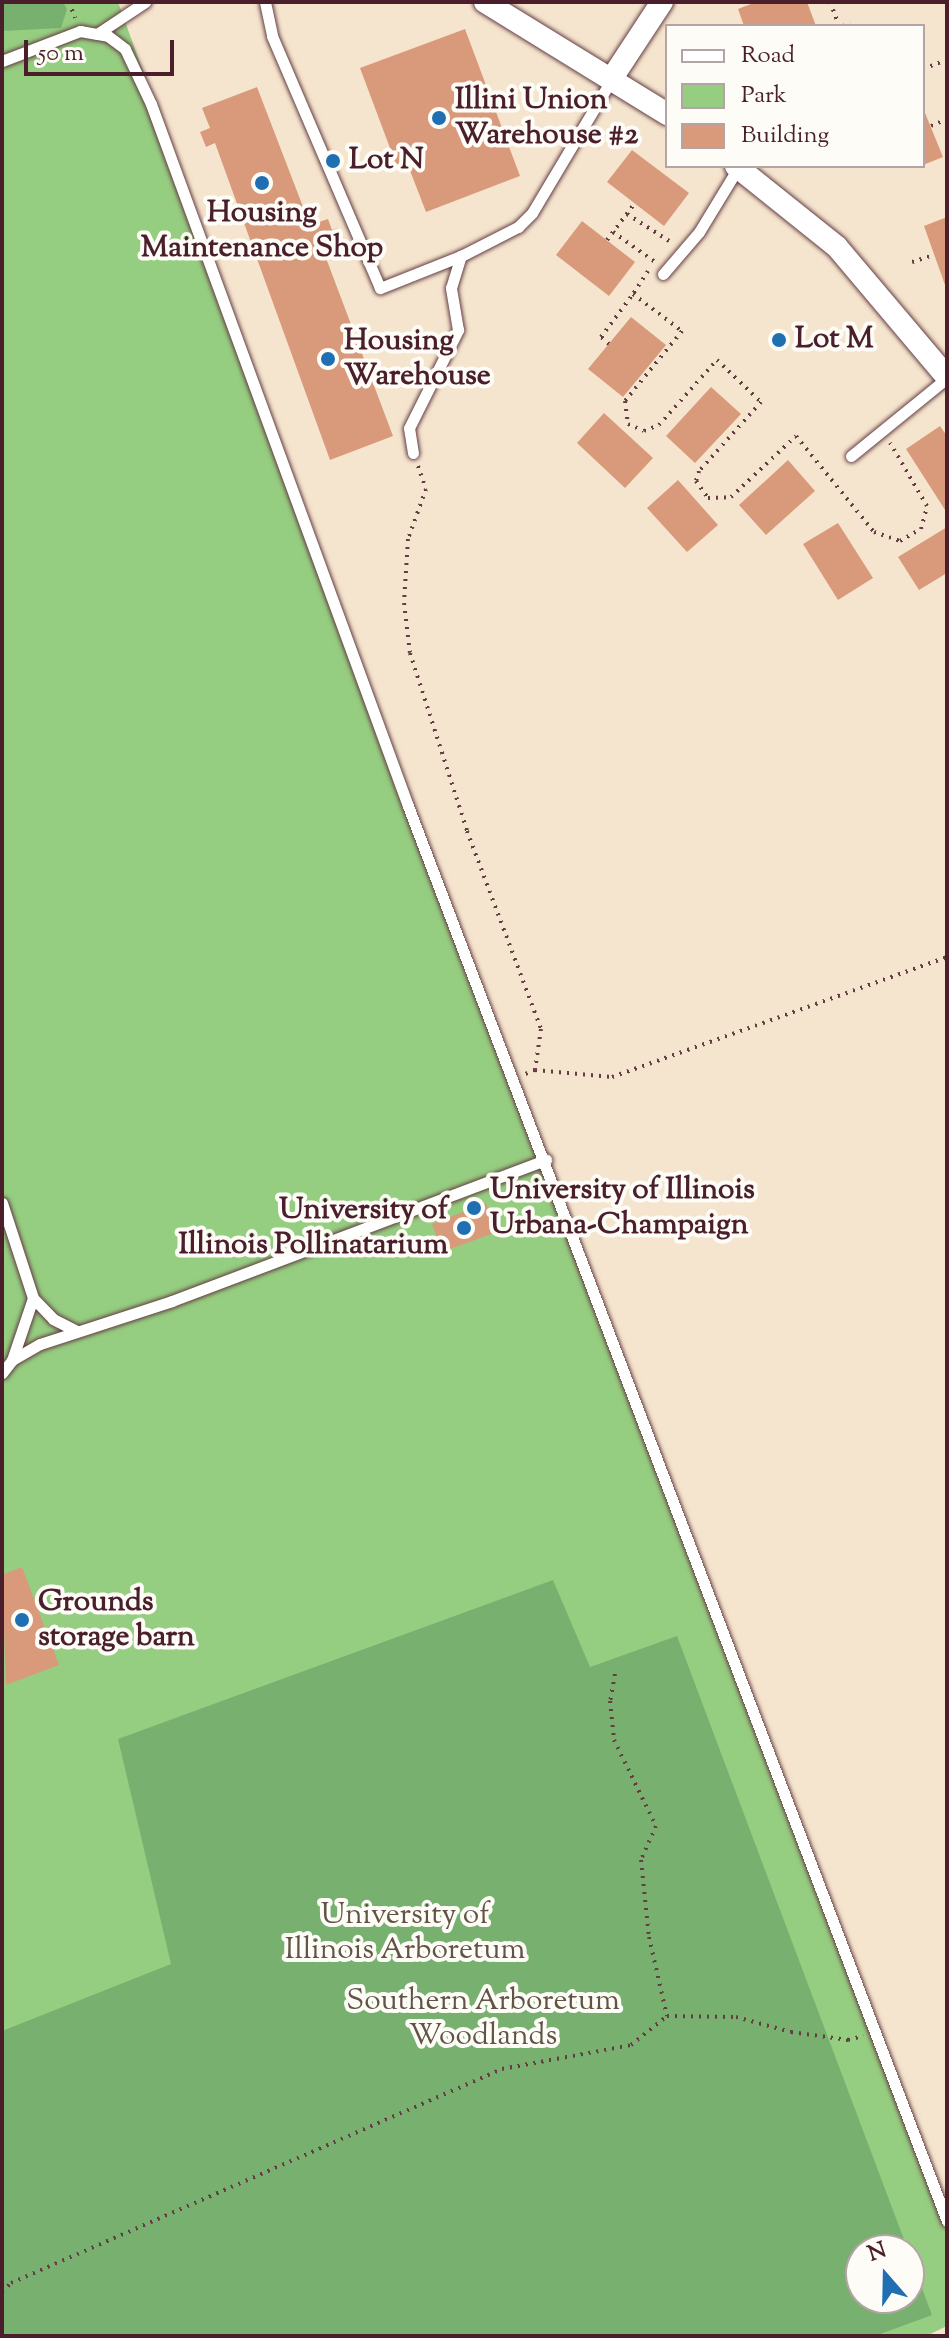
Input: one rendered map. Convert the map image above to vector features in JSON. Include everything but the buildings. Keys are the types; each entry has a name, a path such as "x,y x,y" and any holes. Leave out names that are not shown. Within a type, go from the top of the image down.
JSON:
{"street":[{"path":"485,2 665,113"},
{"path":"612,78 662,2"},
{"path":"738,168 837,247 947,377"}],"lane":[{"path":"97,34 108,22 145,2"},
{"path":"265,2 272,36 380,288 461,256 518,227 532,213 612,78"},
{"path":"2,61 80,31 97,34 125,49 151,104 408,806 515,1077 947,2221"},
{"path":"663,274 699,232 736,168"},
{"path":"413,453 409,428 458,330 451,288 461,256"},
{"path":"851,456 947,377"},
{"path":"12,1360 77,1331 172,1301 546,1160"},
{"path":"2,1203 33,1298 53,1319 77,1331"},
{"path":"2,1373 12,1360 33,1298"}],"path":[{"path":"830,2 840,24"},
{"path":"925,68 947,60"},
{"path":"931,126 942,121"},
{"path":"607,240 635,203"},
{"path":"627,214 669,241"},
{"path":"613,232 655,262"},
{"path":"609,344 601,337 678,232"},
{"path":"912,262 934,255"},
{"path":"633,294 682,331 629,395 623,408 628,424 644,431 659,425 717,360 761,402 699,471 700,491 708,498 731,497 796,436 874,532 900,541 921,529 927,506 888,441"},
{"path":"413,453 426,489 408,539 404,603 410,653 467,831 541,1029 535,1070"},
{"path":"515,1077 535,1070 575,1070 612,1077 947,957"},
{"path":"615,1674 610,1701 614,1740 656,1826 641,1860 649,1937 667,2016"},
{"path":"2,2292 11,2283 502,2069 631,2045 667,2016 736,2017 791,2032 848,2040 874,2033"}],"green space":[{"name":"University of Illinois Arboretum","path":"2,2 118,2 408,806 947,2221 947,2326 926,2336 2,2336"},
{"path":"2,2 63,2 67,9 61,28 2,31"},
{"name":"Southern Arboretum Woodlands","path":"553,1580 590,1667 677,1636 902,2234 845,2234 845,2314 925,2314 925,2296 932,2315 875,2336 2,2336 2,2031 171,1964 118,1739"}],"place":[{"name":"Illini Union Warehouse #2","path":"439,118"},
{"name":"Lot N","path":"333,161"},
{"name":"Housing Maintenance Shop","path":"262,183"},
{"name":"Lot M","path":"779,340"},
{"name":"Housing Warehouse","path":"328,359"},
{"name":"University of Illinois Urbana-Champaign","path":"474,1208"},
{"name":"University of Illinois Pollinatarium","path":"464,1228"},
{"name":"Grounds storage barn","path":"22,1620"}]}
